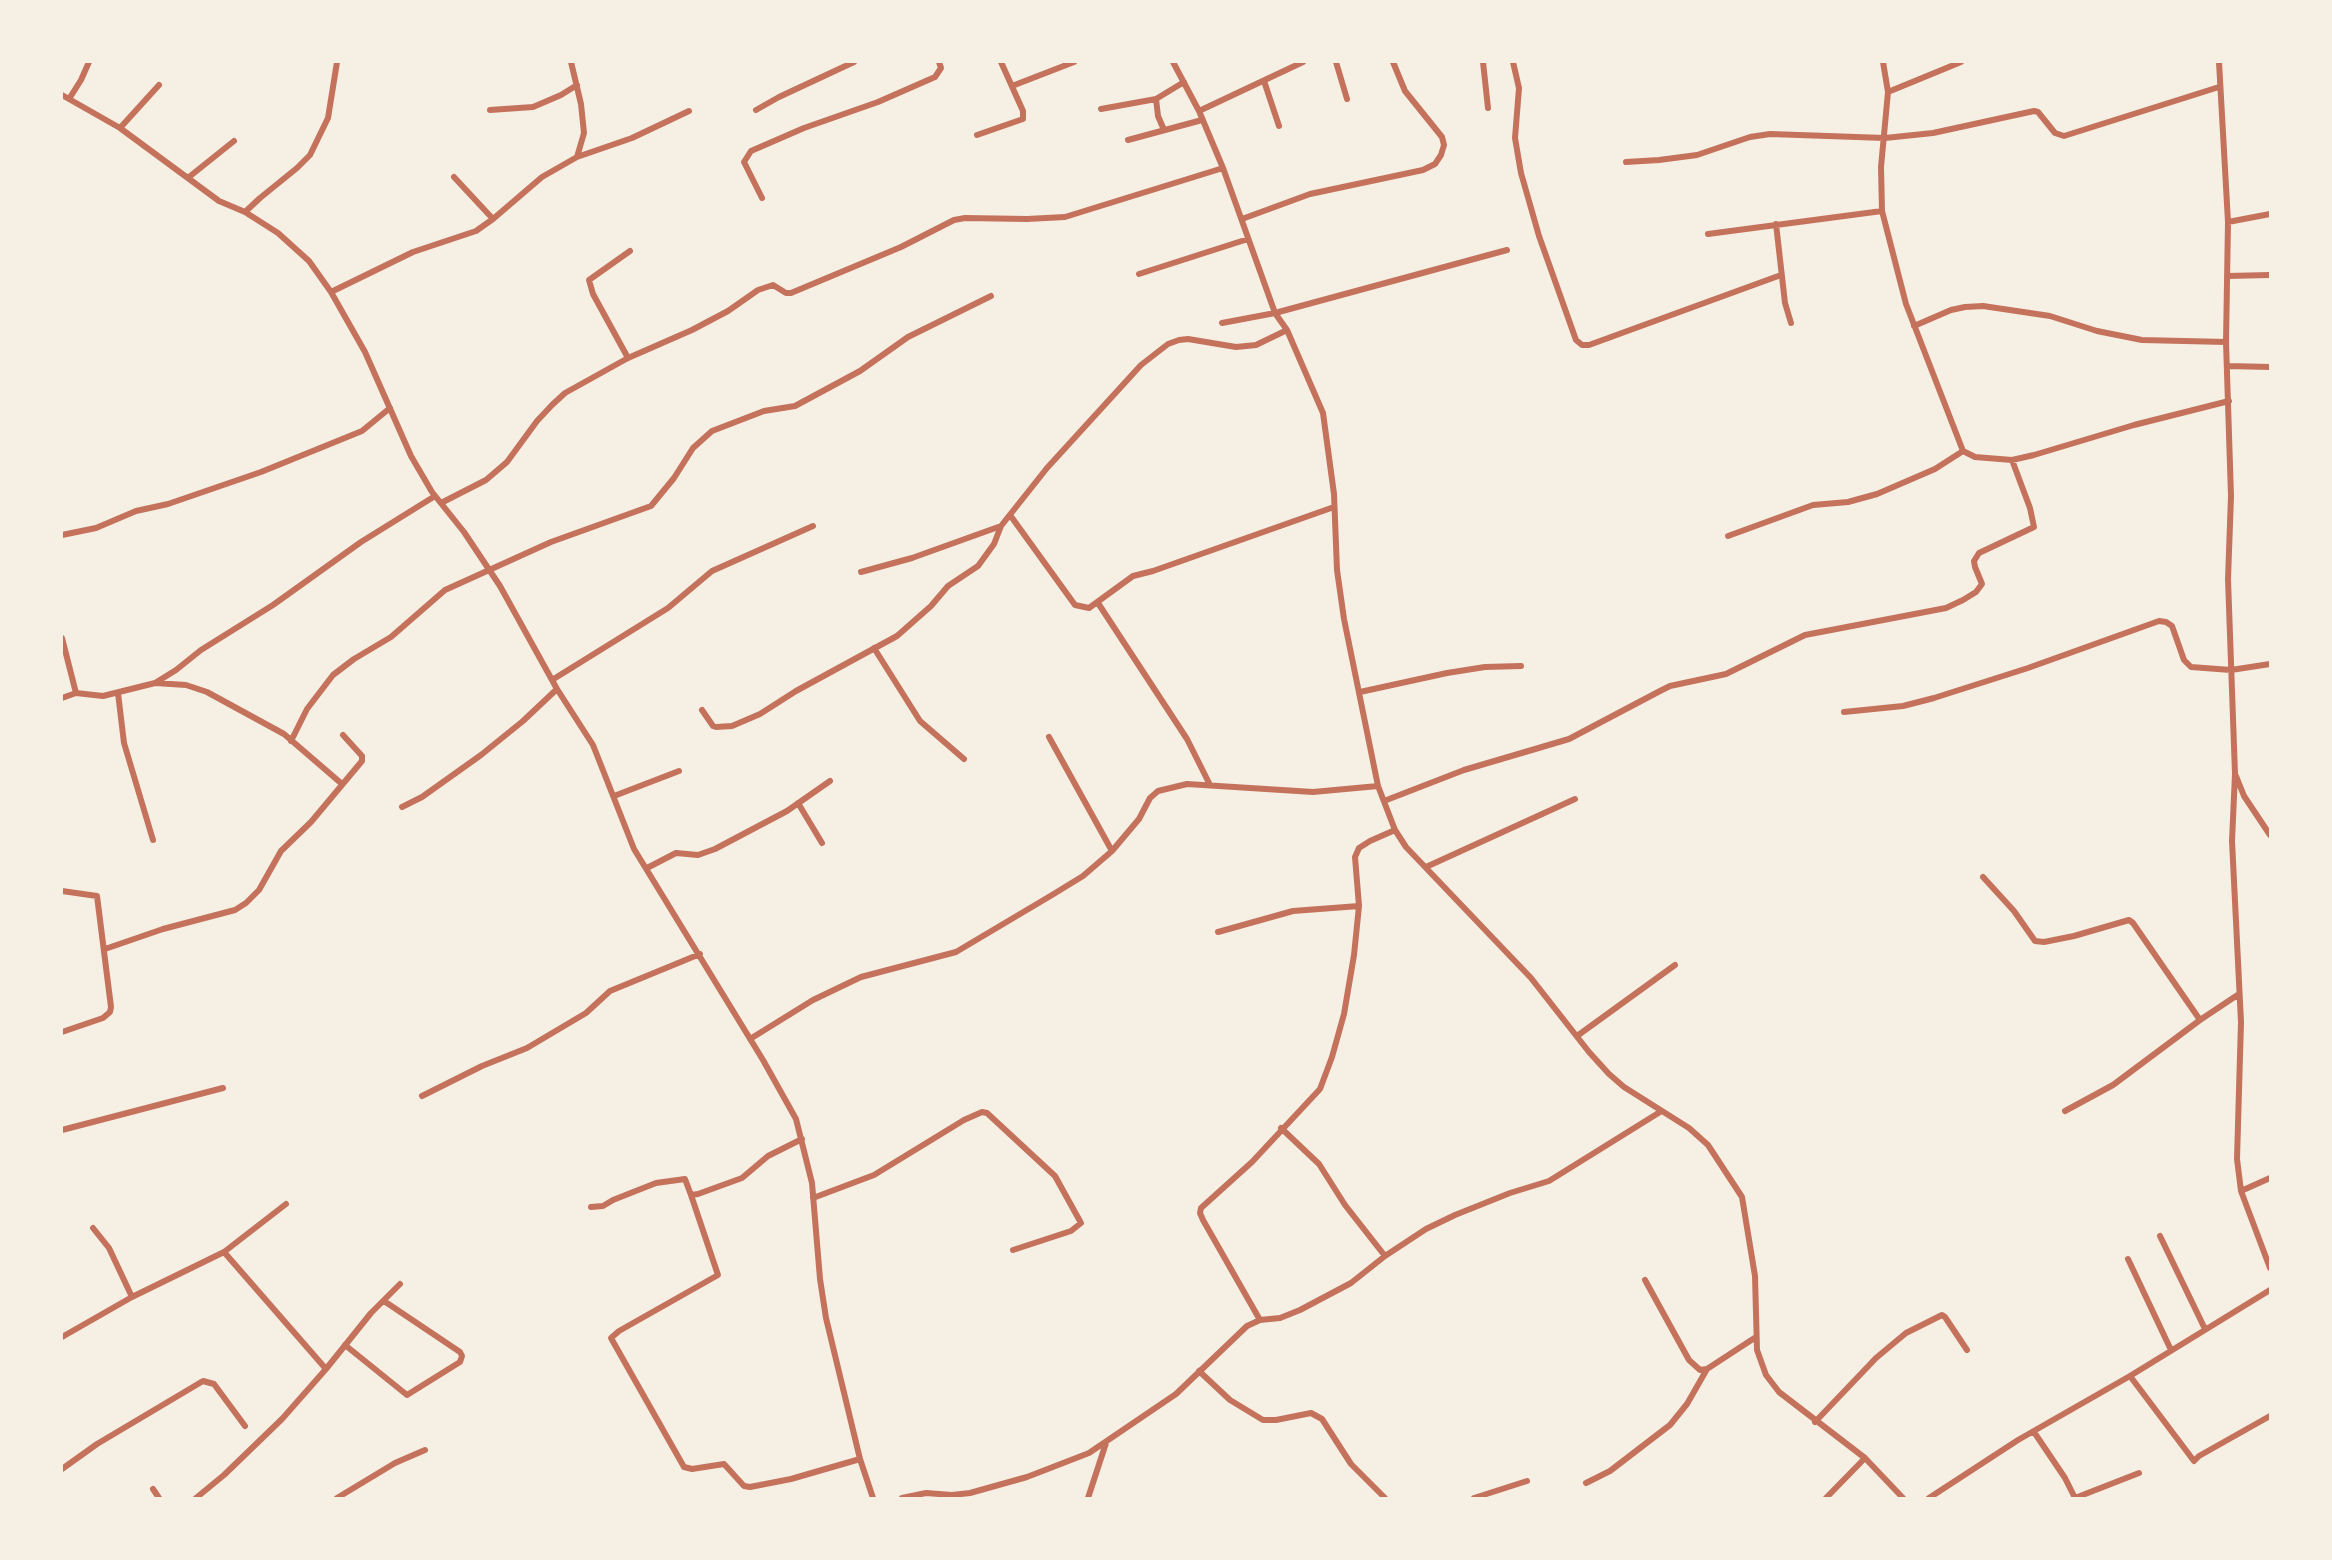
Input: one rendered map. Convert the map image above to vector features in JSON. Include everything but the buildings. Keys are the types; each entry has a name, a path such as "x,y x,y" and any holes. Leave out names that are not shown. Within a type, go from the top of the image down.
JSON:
{"street":[{"path":"69,99 89,62"},
{"path":"245,212 310,154 328,118 337,62"},
{"path":"571,62 584,133 577,157"},
{"path":"756,110 788,92 854,62"},
{"path":"762,198 744,162 751,151 804,128 878,102 935,77 941,68 939,62"},
{"path":"977,135 1023,119 1023,111 1001,62"},
{"path":"1012,86 1074,62"},
{"path":"1173,62 1199,111 1223,168 1275,313 1287,330 1323,413 1334,507 1337,570 1344,619 1378,786 1395,830 1406,846 1532,978 1589,1052 1624,1088 1689,1128 1708,1145 1742,1197 1755,1276 1757,1350 1766,1375 1779,1392 1815,1422 1865,1458 1903,1498"},
{"path":"1199,111 1303,62"},
{"path":"1336,62 1347,99"},
{"path":"1242,219 1310,194 1423,170 1435,164 1444,145 1442,137 1406,91 1393,62"},
{"path":"1483,62 1488,108"},
{"path":"1513,62 1519,88 1515,138 1521,173 1539,236 1576,340 1582,345 1588,345 1782,275"},
{"path":"1883,62 1888,92 1881,167 1882,211 1903,295 1963,451 1975,458 2012,460 2229,401"},
{"path":"1888,92 1960,62"},
{"path":"2219,62 2228,222 2226,342 2232,496 2228,579 2235,774 2232,841 2241,1022 2237,1159 2241,1191 2271,1268"},
{"path":"1264,81 1280,126"},
{"path":"1101,109 1156,99 1184,82"},
{"path":"120,128 159,85"},
{"path":"490,110 533,107 577,85"},
{"path":"1626,162 1697,154 1750,137 1770,134 1885,138 1933,133 2034,111 2038,112 2055,134 2064,136 2219,87"},
{"path":"62,95 120,128 219,201 245,212 278,233 309,261 331,292 365,352 411,456 435,495 490,570 557,689 593,745 634,849 700,954 796,1119 813,1198 820,1280 826,1317 860,1459 873,1498"},
{"path":"1156,99 1158,116 1164,130"},
{"path":"331,292 413,252 476,231 542,177 577,157 632,138 688,111"},
{"path":"1128,140 1203,120"},
{"path":"189,177 234,141"},
{"path":"441,503 486,480 507,462 537,421 566,393 628,358 692,330 728,311 758,290 773,285 781,291 791,293 901,247 954,220 1065,217 1223,168"},
{"path":"454,177 493,219"},
{"path":"1708,234 1882,211"},
{"path":"2228,222 2271,214"},
{"path":"1776,225 1791,323"},
{"path":"1139,274 1248,239"},
{"path":"628,358 593,294 590,280 630,250"},
{"path":"1222,323 1275,313 1507,250"},
{"path":"2227,276 2271,275"},
{"path":"291,741 307,709 333,675 354,659 391,637 445,590 551,542 651,506 674,478 693,448 712,430 764,411 795,406 860,370 908,337 991,296"},
{"path":"1914,326 1951,310 1983,306 2050,316 2097,331 2142,340 2226,342"},
{"path":"702,710 713,726 732,726 760,714 796,691 897,636 931,606 948,586 978,566 994,544 1001,526 1047,468 1141,365 1168,344 1188,339 1227,346 1256,345 1287,330"},
{"path":"2227,366 2271,367"},
{"path":"62,535 96,528 136,511 168,504 261,472 362,431 390,408"},
{"path":"1728,536 1812,505 1848,502 1877,494 1935,469 1963,451"},
{"path":"1384,801 1464,770 1569,739 1660,691 1726,674 1805,635 1946,608 1963,600 1976,592 1982,584 1974,561 1979,554 2034,526 2030,508 2012,460"},
{"path":"62,698 76,693 103,696 155,683 201,650 273,605 361,542 435,495"},
{"path":"1010,514 1075,605 1089,608 1133,576 1334,507"},
{"path":"552,680 668,608 712,571 813,526"},
{"path":"861,572 912,558 1001,526"},
{"path":"1098,603 1187,739 1210,785"},
{"path":"1844,712 1903,706 1934,698 2028,668 2159,621 2172,626 2184,660 2191,667 2231,670 2271,664"},
{"path":"62,638 76,693"},
{"path":"874,648 920,721 964,759"},
{"path":"1360,692 1447,673 1485,667 1521,666"},
{"path":"155,683 186,685 207,692 264,722 284,734 342,784"},
{"path":"402,807 422,797 481,755 523,721 557,689"},
{"path":"118,693 124,743 153,840"},
{"path":"105,949 164,929 235,910 246,903 259,890 280,851 311,822 363,758 343,735"},
{"path":"1049,737 1112,851"},
{"path":"614,796 679,771"},
{"path":"2235,774 2244,796 2271,835"},
{"path":"646,868 676,853 698,855 715,849 798,803 830,781"},
{"path":"750,1039 813,1000 861,977 956,952 1083,876 1112,851 1139,819 1150,798 1158,791 1187,784 1313,792 1378,786"},
{"path":"1426,867 1575,799"},
{"path":"798,803 822,843"},
{"path":"1260,1320 1200,1213 1204,1205 1252,1162 1281,1128 1320,1089 1344,1014 1354,955 1359,906 1355,857 1359,848 1395,830"},
{"path":"1983,877 2014,911 2035,941 2044,942 2074,936 2124,920 2133,923 2200,1020"},
{"path":"62,891 97,896 105,949 110,1012 103,1018 62,1032"},
{"path":"1218,932 1293,911 1359,906"},
{"path":"422,1096 482,1066 527,1048 586,1013 610,992 642,976 700,954"},
{"path":"1577,1036 1675,965"},
{"path":"2065,1111 2113,1085 2239,994"},
{"path":"62,1130 223,1088"},
{"path":"813,1198 874,1175 964,1120 982,1112 987,1113 1055,1176 1082,1223 1071,1231 1013,1250"},
{"path":"902,1498 926,1493 952,1495 970,1492 1027,1477 1089,1453 1176,1395 1247,1326 1260,1320 1280,1318 1300,1311 1351,1283 1426,1228 1510,1193 1549,1181 1660,1112"},
{"path":"1281,1128 1319,1164 1345,1205 1385,1256"},
{"path":"691,1195 742,1178 768,1156 802,1139"},
{"path":"2241,1191 2271,1178"},
{"path":"591,1207 603,1206 656,1184 685,1179 691,1195 718,1275 619,1331 611,1338 684,1467 689,1469 724,1464 744,1486 750,1487 791,1479 860,1459"},
{"path":"62,1337 132,1297 224,1252 286,1204"},
{"path":"93,1228 109,1248 132,1297"},
{"path":"2160,1236 2205,1329"},
{"path":"224,1252 326,1369"},
{"path":"2128,1259 2171,1350"},
{"path":"1645,1280 1689,1360 1700,1370 1707,1369 1756,1337"},
{"path":"196,1498 224,1475 282,1419 400,1284"},
{"path":"1929,1498 1976,1466 2271,1290"},
{"path":"345,1345 407,1395 460,1362 460,1352 384,1301"},
{"path":"1815,1422 1906,1333 1941,1315 1945,1317 1967,1350"},
{"path":"1586,1483 1610,1471 1670,1425 1687,1404 1707,1369"},
{"path":"1199,1371 1230,1400 1263,1420 1276,1420 1311,1413 1322,1419 1351,1464 1385,1498"},
{"path":"2130,1376 2194,1461 2271,1416"},
{"path":"62,1469 97,1444 203,1381 214,1384 245,1426"},
{"path":"2034,1432 2065,1478 2075,1498 2139,1473"},
{"path":"1088,1498 1106,1443"},
{"path":"337,1498 395,1463 425,1450"},
{"path":"1826,1498 1865,1458"},
{"path":"1474,1498 1527,1481"},
{"path":"153,1489 159,1498"}]}
